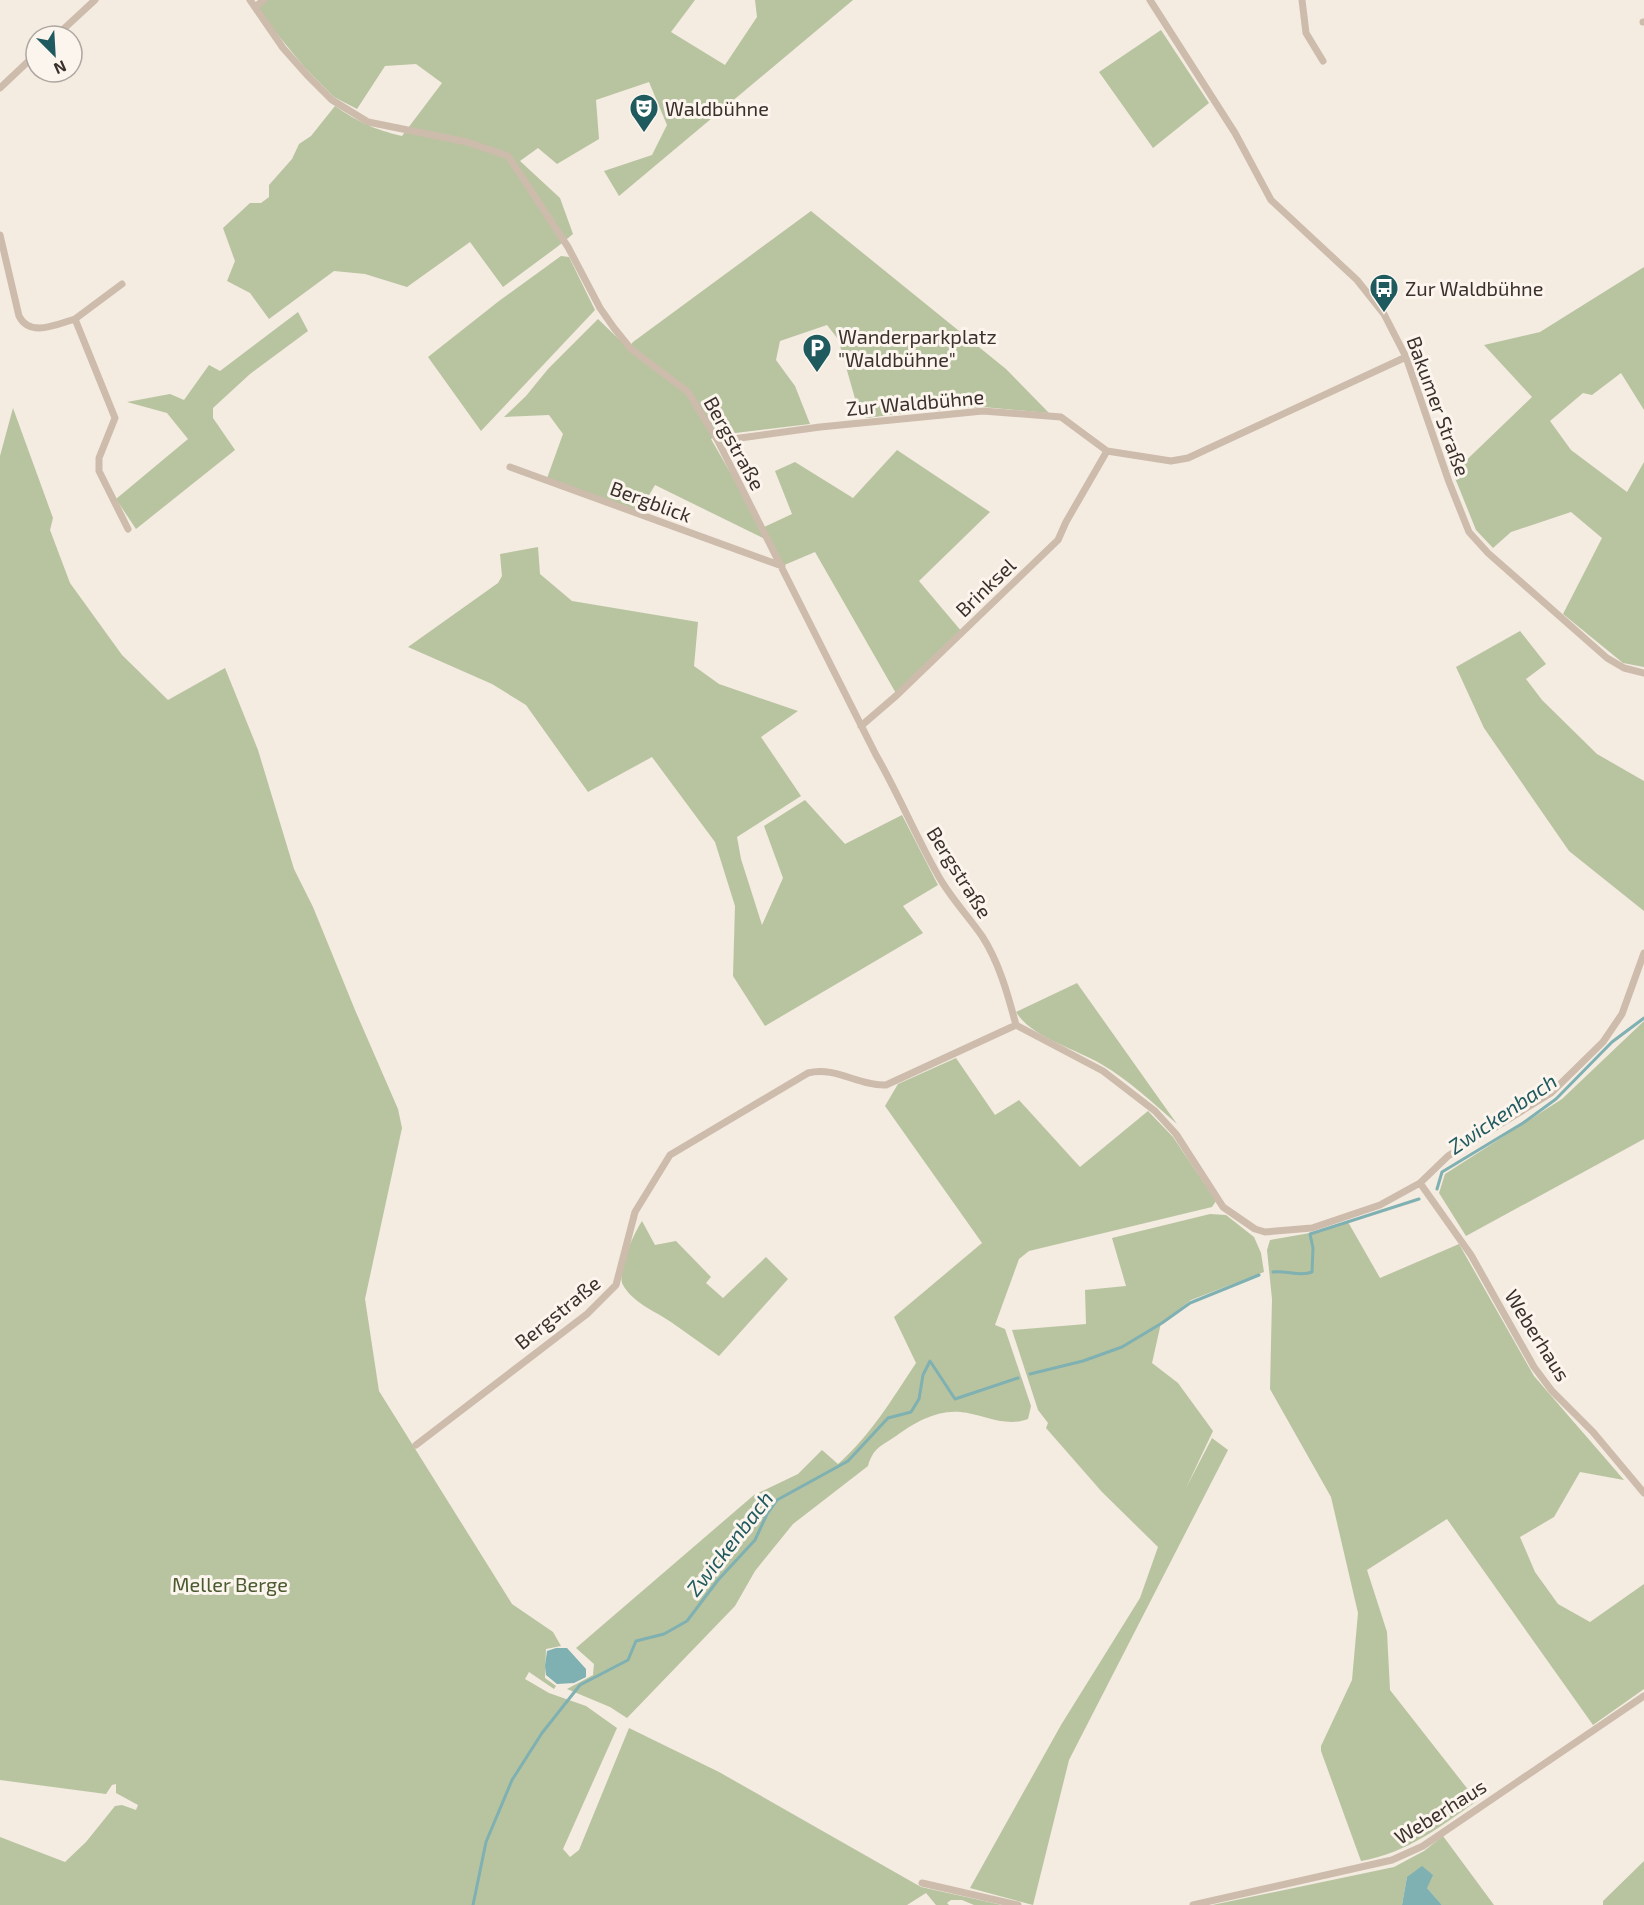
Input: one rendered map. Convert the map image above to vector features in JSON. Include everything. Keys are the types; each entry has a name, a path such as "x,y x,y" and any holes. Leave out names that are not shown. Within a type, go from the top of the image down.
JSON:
{"street":[{"path":"69,24 95,0"},
{"name":"Bergstraße","path":"250,0 284,48 332,100 368,122 467,142 508,156 568,248 600,308 614,328 631,349 688,392 718,441 914,830 940,878 982,936 993,956 1016,1025 886,1085 863,1083 820,1070 808,1073 670,1155 635,1212 616,1285 587,1314 416,1445"},
{"path":"255,7 264,0"},
{"name":"Bakumer Straße","path":"1150,0 1235,134 1271,200 1357,280 1384,314 1406,357 1449,482 1469,532 1548,608 1607,658 1624,669 1644,673"},
{"path":"1302,0 1305,33 1323,61"},
{"path":"0,88 24,65"},
{"path":"0,235 19,316 23,323 35,329 75,319 122,284"},
{"path":"75,319 115,418 99,458 99,471 128,529"},
{"name":"Zur Waldbühne","path":"718,441 820,427 983,411 1060,417 1107,451 1172,461 1188,458 1406,357"},
{"name":"Brinksel","path":"861,726 897,695 1058,540 1065,522 1107,451"},
{"name":"Bergblick","path":"510,467 782,566"},
{"path":"1016,1025 1103,1071 1155,1111 1176,1134 1223,1207 1255,1229 1265,1232 1312,1228 1380,1205 1420,1183 1448,1156 1551,1093 1603,1042 1622,1014 1644,953"},
{"name":"Weberhaus","path":"1420,1183 1471,1255 1534,1367 1552,1391 1593,1431 1644,1493"},
{"name":"Weberhaus","path":"1193,1905 1392,1860 1423,1846 1644,1696"},
{"path":"922,1883 1018,1905"}],"green space":[{"path":"264,0 695,0 671,32 725,65 757,17 755,0 853,0 619,196 604,171 652,155 667,125 649,82 596,100 599,139 557,164 538,148 520,161 560,198 573,234 503,287 470,242 407,287 365,274 334,271 269,319 250,293 227,281 235,261 223,228 250,203 261,203 269,197 269,185 292,159 299,144 311,136 335,106 367,125 402,136 442,83 416,64 385,66 357,109 334,97 305,68 255,7"},
{"path":"1161,30 1209,103 1153,148 1099,72"},
{"path":"811,211 1006,369 1049,413 983,407 868,418 860,416 838,339 827,325 780,341 776,360 795,386 810,424 719,435 711,439 762,528 792,514 775,471 795,462 853,498 897,450 990,512 919,581 962,632 897,695 815,552 782,566 769,541 655,485 639,512 546,481 563,434 549,415 504,417 598,319 628,348 633,342"},
{"path":"561,256 569,257 595,310 481,431 428,357"},
{"path":"1644,267 1644,410 1621,373 1592,395 1583,393 1550,421 1571,450 1627,492 1644,462 1644,667 1623,663 1563,614 1602,538 1571,512 1511,532 1493,548 1476,530 1453,473 1532,397 1484,345 1540,332"},
{"path":"298,312 308,331 250,374 213,408 213,418 235,450 136,529 116,499 188,439 167,413 127,402 170,394 184,400 209,365 220,371"},
{"name":"Meller Berge","path":"13,408 53,518 50,530 70,583 122,655 168,700 225,668 258,750 294,869 313,907 398,1109 402,1128 365,1299 379,1391 512,1604 553,1632 561,1646 546,1649 545,1678 556,1686 554,1689 529,1672 525,1679 549,1693 586,1706 617,1728 563,1849 570,1857 579,1850 629,1728 719,1772 921,1887 1002,1905 974,1905 962,1900 951,1900 947,1903 949,1905 936,1905 926,1893 907,1905 0,1905 0,1837 65,1862 86,1842 115,1806 122,1805 136,1810 138,1805 116,1793 116,1784 112,1785 106,1794 0,1780 0,456"},
{"path":"538,547 540,574 572,601 698,622 694,666 719,684 798,711 761,737 801,796 737,837 741,859 762,925 783,878 764,826 805,800 845,844 902,815 938,885 903,906 923,933 765,1026 733,976 735,906 715,842 652,757 588,792 526,705 492,684 408,647 498,583 502,576 500,554"},
{"path":"1520,631 1546,664 1526,679 1542,700 1597,754 1644,781 1644,911 1569,851 1484,728 1456,667"},
{"path":"1077,983 1177,1124 1111,1070 1032,1029 1016,1012"},
{"path":"1644,1021 1644,1139 1466,1236 1439,1193 1445,1174 1562,1099"},
{"path":"956,1058 995,1115 1019,1100 1080,1167 1148,1111 1173,1137 1216,1201 1212,1207 1029,1251 1019,1259 995,1325 1005,1329 1031,1406 1028,1419 1011,1422 969,1413 942,1413 910,1426 882,1445 872,1455 868,1466 793,1524 755,1571 735,1606 627,1718 610,1707 567,1689 593,1675 594,1664 576,1648 754,1495 798,1474 822,1450 838,1464 871,1429 916,1363 894,1317 982,1243 885,1106 898,1084"},
{"path":"1210,1214 1226,1215 1254,1237 1261,1253 1264,1272 1191,1300 1161,1323 1152,1363 1178,1383 1213,1431 1186,1488 1212,1438 1228,1450 1069,1760 1033,1905 970,1888 1061,1725 1140,1598 1158,1547 1102,1492 1046,1428 1048,1423 1038,1410 1012,1330 1086,1324 1085,1290 1126,1286 1112,1238"},
{"path":"642,1221 655,1245 676,1241 711,1277 706,1283 723,1298 766,1257 788,1279 719,1356 638,1302 623,1285 621,1279 624,1262"},
{"path":"1348,1222 1380,1278 1459,1244 1534,1376 1624,1480 1580,1472 1554,1517 1520,1537 1535,1572 1558,1604 1590,1622 1644,1584 1644,1689 1593,1725 1447,1519 1367,1570 1387,1632 1390,1690 1477,1801 1409,1845 1394,1852 1361,1861 1321,1751 1321,1746 1352,1680 1358,1613 1331,1497 1270,1389 1272,1299 1267,1250 1270,1240 1310,1233"},
{"path":"1443,1836 1494,1905 1442,1905 1427,1888 1407,1877 1402,1905 1212,1905 1394,1867 1424,1851"},
{"path":"1644,1861 1644,1905 1603,1905 1603,1901"}],"water":[{"path":"567,1648 586,1669 586,1677 574,1683 557,1684 546,1675 547,1651"},
{"path":"1422,1866 1433,1875 1427,1888 1442,1905 1402,1905 1407,1877"}],"waterway":[{"name":"Zwickenbach","path":"1437,1189 1442,1172 1523,1123 1556,1099 1612,1042 1644,1018"},
{"name":"Zwickenbach","path":"1273,1272 1303,1274 1312,1272 1313,1248 1310,1234 1419,1199"},
{"name":"Zwickenbach","path":"1030,1374 1083,1361 1122,1347 1190,1303 1259,1275"},
{"name":"Zwickenbach","path":"473,1905 486,1842 512,1780 542,1733 580,1685 628,1660 636,1641 664,1634 687,1621 718,1580 755,1540 767,1514 777,1500 848,1461 888,1418 911,1412 919,1399 923,1375 930,1361 955,1399 1018,1378"}],"place":[{"name":"Waldbühne","path":"644,134"},
{"name":"Zur Waldbühne","path":"1384,314"},
{"name":"Wanderparkplatz \"Waldbühne\"","path":"817,374"}]}
